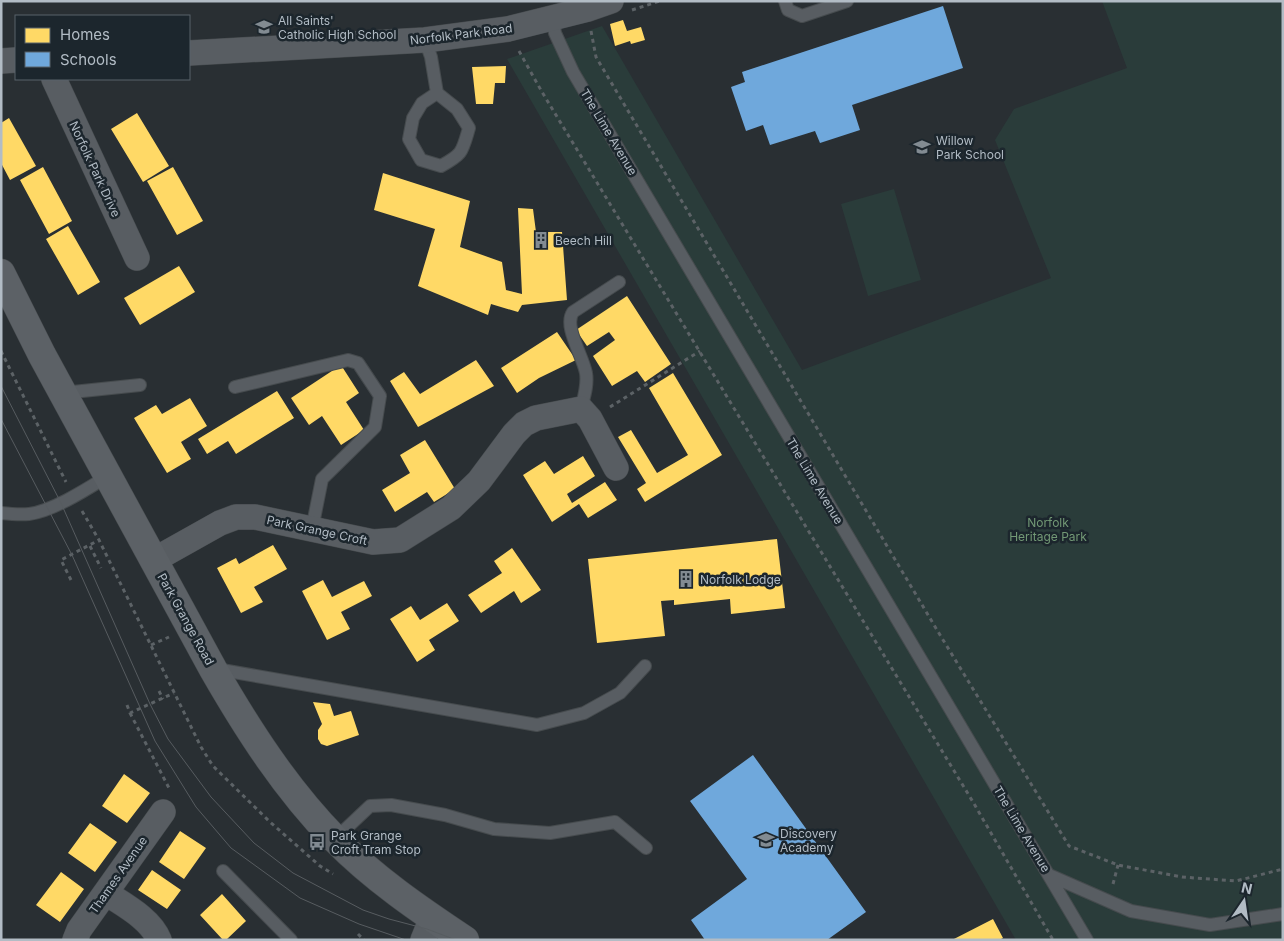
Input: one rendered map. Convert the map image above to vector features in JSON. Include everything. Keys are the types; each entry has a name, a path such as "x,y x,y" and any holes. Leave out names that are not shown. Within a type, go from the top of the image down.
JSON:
{"street":[{"name":"Norfolk Park Road","path":"190,53 426,40 508,29 599,5"},
{"path":"1,62 15,60"},
{"name":"Norfolk Park Drive","path":"54,80 137,258"},
{"name":"Park Grange Road","path":"1,273 63,393 213,669 242,719 277,771 335,839 371,872 427,929 465,940"},
{"path":"586,414 616,468"},
{"name":"Park Grange Croft","path":"154,560 220,523 236,517 256,517 373,542 400,540 451,508 478,481 514,434 524,424 536,418 586,414"},
{"name":"Thames Avenue","path":"75,940 79,930 163,812"},
{"path":"106,893 146,921 159,940"}],"lane":[{"path":"785,1 788,10 802,16 847,1"},
{"name":"The Lime Avenue","path":"553,18 555,33 573,72 1087,940"},
{"path":"426,40 437,93 457,108 469,128 459,156 441,166 421,160 410,139 413,118 422,103 437,93"},
{"path":"586,414 586,373 570,328 571,315 619,282"},
{"path":"235,387 348,360 358,363 380,396 375,427 322,479 312,529"},
{"path":"63,393 140,385"},
{"path":"1,514 31,514 74,496 108,476"},
{"path":"213,669 537,725 584,713 620,693 645,666"},
{"path":"335,839 370,806 391,805 445,815 494,830 550,833 615,822 646,848"},
{"path":"224,871 291,940"},
{"path":"1049,875 1131,911 1210,925 1283,914"}],"path":[{"path":"599,5 596,57 932,622 1068,846 1118,865 1182,877 1236,881 1283,869"},
{"path":"508,29 542,92 973,802 1053,940"},
{"path":"1,351 74,496 99,540 174,694 212,766 270,822 320,866 335,876"},
{"path":"586,414 700,351"},
{"path":"70,580 61,560 99,540"},
{"path":"90,546 101,568"},
{"path":"159,691 163,699"},
{"path":"130,713 174,694"},
{"path":"127,705 170,789 163,812"},
{"path":"358,934 364,940"}],"green space":[{"name":"Norfolk Heritage Park","path":"1102,1 1283,1 1283,940 1016,940 507,59 602,26 802,370 1051,278 995,140 1014,109 1127,68"},
{"path":"894,189 921,280 868,296 841,204"}],"building: Homes":[{"path":"623,20 627,31 641,27 645,40 631,44 630,41 615,46 610,24"},
{"path":"506,66 505,83 495,83 493,104 476,104 472,67"},
{"path":"137,113 169,166 143,182 111,129"},
{"path":"9,118 36,166 10,180 1,163 1,123"},
{"path":"43,167 72,221 49,234 20,180"},
{"path":"173,167 203,221 177,235 147,181"},
{"name":"Beech Hill","path":"383,173 470,201 460,247 502,262 506,290 522,294 518,208 533,209 536,232 562,232 567,300 522,305 518,312 491,304 488,315 418,286 435,229 374,210"},
{"path":"68,226 100,282 78,295 46,239"},
{"path":"179,266 195,292 140,325 124,298"},
{"path":"627,296 671,364 645,382 637,371 612,386 593,356 615,340 609,332 587,346 576,330"},
{"path":"557,332 576,360 539,378 517,393 501,368"},
{"path":"476,360 494,386 418,427 390,381 404,372 420,394"},
{"path":"341,365 359,393 346,402 364,430 341,445 322,416 309,425 291,398"},
{"path":"673,373 722,455 645,502 637,489 646,483 618,437 631,430 657,473 688,455 649,388"},
{"path":"277,391 294,418 236,454 228,441 207,454 198,439"},
{"path":"190,398 207,426 181,442 191,459 167,473 134,418 156,405 162,414"},
{"path":"425,440 455,489 434,502 427,492 395,512 382,490 410,473 400,455"},
{"path":"583,456 595,476 567,494 572,503 605,482 617,500 588,518 579,504 552,522 523,475 545,461 554,474"},
{"name":"Norfolk Lodge","path":"777,539 785,608 731,614 730,599 674,605 674,600 661,601 665,636 597,643 588,559"},
{"path":"273,545 287,569 254,587 263,602 241,613 217,568 236,558 239,564"},
{"path":"512,548 541,590 521,603 514,591 481,613 468,595 502,573 494,561"},
{"path":"323,580 332,597 364,581 372,596 341,612 350,629 327,640 302,591"},
{"path":"447,603 459,621 429,640 435,650 417,662 390,619 411,606 420,620"},
{"path":"313,702 330,704 334,716 351,711 359,735 327,746 321,744 318,739 318,730 322,724"},
{"path":"124,774 150,793 127,823 102,806"},
{"path":"90,823 117,842 95,872 68,853"},
{"path":"180,831 206,848 184,879 159,862"},
{"path":"152,870 181,890 167,909 138,890"},
{"path":"61,872 84,889 60,922 36,905"},
{"path":"222,894 246,921 226,940 223,940 200,915"},
{"path":"993,919 1003,938 999,940 952,940"}],"building: Schools":[{"path":"943,6 963,68 852,105 860,130 820,143 815,131 770,145 763,125 746,131 731,87 745,82 742,72"},
{"name":"Discovery Academy","path":"753,755 866,912 827,940 705,940 691,920 747,879 690,801"}],"tram line":[{"path":"1,386 61,503 150,704 168,739 211,797 254,843 293,873 363,910 427,929 456,940"},
{"path":"1,419 72,555 155,741 196,807 231,848 300,898 359,924 406,940"}],"place":[{"name":"All Saints' Catholic High School","path":"264,27"},
{"name":"Willow Park School","path":"922,147"},
{"name":"Beech Hill","path":"541,240"},
{"name":"Norfolk Lodge","path":"686,579"},
{"name":"Discovery Academy","path":"766,840"},
{"name":"Park Grange Croft Tram Stop","path":"317,842"}]}
